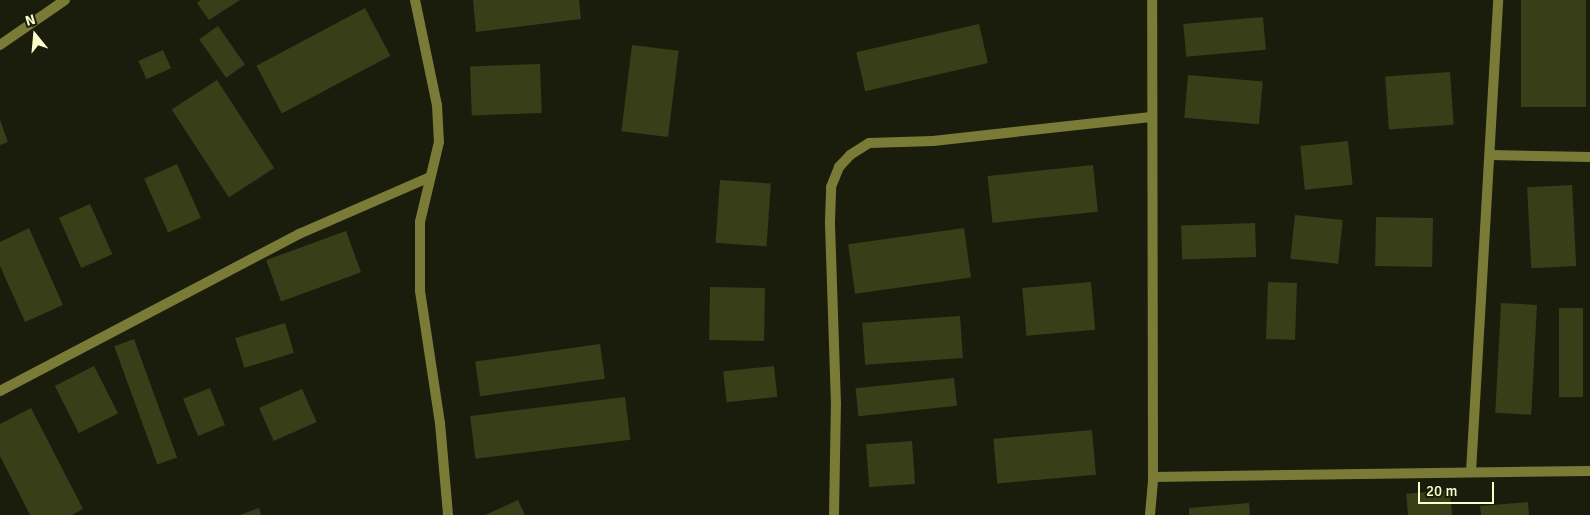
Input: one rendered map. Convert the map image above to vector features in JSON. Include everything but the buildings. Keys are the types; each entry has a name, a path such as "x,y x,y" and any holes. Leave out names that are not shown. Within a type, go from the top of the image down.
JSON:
{"street":[{"path":"0,45 65,0"},
{"path":"415,0 438,105 439,142 420,222 420,291 440,423 448,515"},
{"path":"1150,515 1153,477 1152,0"},
{"path":"1470,472 1498,0"},
{"path":"834,515 836,405 830,221 831,187 839,167 850,154 869,144 932,141 1151,117"},
{"path":"1490,155 1590,157"},
{"path":"0,391 299,234 430,177"},
{"path":"1153,477 1590,471"}]}
